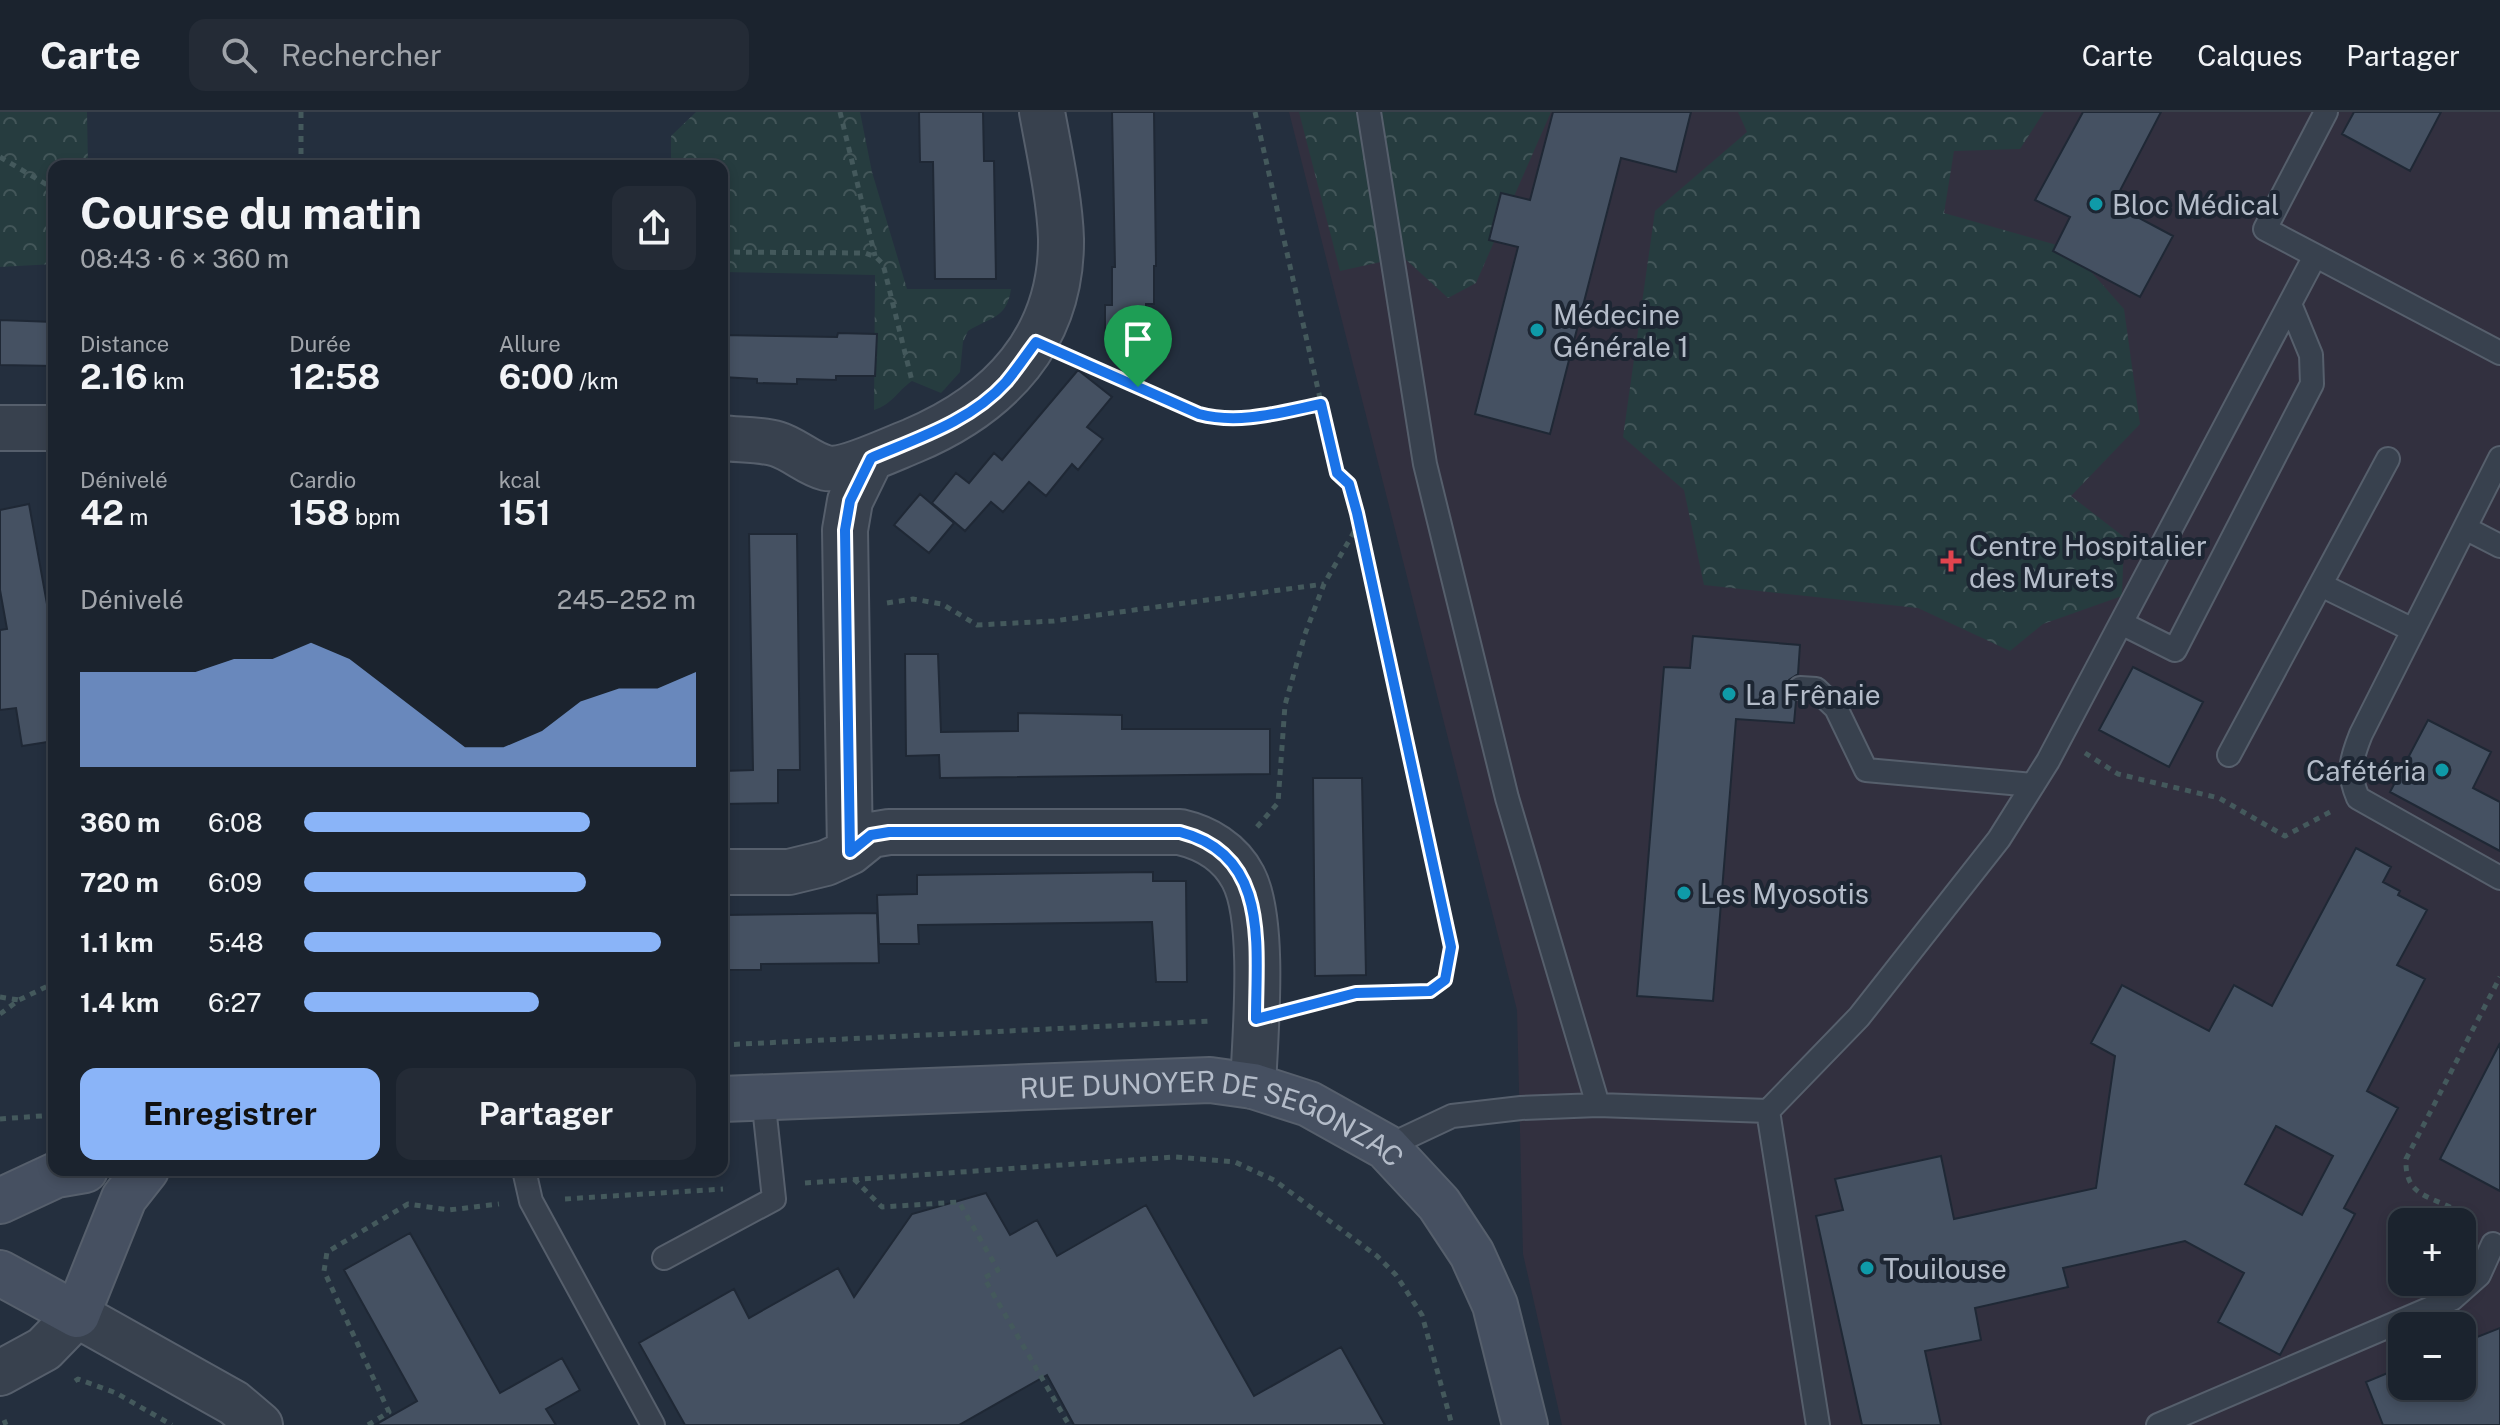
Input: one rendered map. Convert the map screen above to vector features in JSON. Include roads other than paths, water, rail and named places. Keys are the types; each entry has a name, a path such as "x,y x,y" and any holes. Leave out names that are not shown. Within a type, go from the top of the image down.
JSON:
{"main road":[{"name":"RUE DUNOYER DE SEGONZAC","path":"743,1098 1210,1080 1253,1086 1309,1104 1386,1147 1439,1204 1472,1254 1495,1305 1525,1425"},
{"path":"0,1201 54,1176"},
{"path":"0,1273 77,1315 124,1198 141,1176"}],"street":[{"path":"728,439 776,444 827,469 871,458 940,429 975,408 1005,383 1036,342 1055,293 1061,239 1042,112"},
{"path":"850,852 845,530 850,501 871,458"},
{"path":"728,872 789,872 826,863 850,852 871,835 889,832 1180,832 1210,842 1230,858 1244,877 1250,898 1256,954 1253,1086"},
{"path":"0,1373 44,1349 77,1315 234,1403 260,1425"}],"lane":[{"path":"1369,112 1425,464 1507,798 1598,1105"},
{"path":"2326,112 2265,229 2500,353"},
{"path":"1386,1147 1452,1116 1521,1108 1598,1105 1768,1111 1859,1017 1999,839 2060,738 2315,256"},
{"path":"2121,623 2175,650 2312,384 2311,355 2290,304"},
{"path":"2500,458 2352,756 2350,779 2358,798 2500,878"},
{"path":"2229,755 2388,459"},
{"path":"2465,528 2500,546"},
{"path":"2321,585 2413,630"},
{"path":"1800,688 1816,689 1836,708 1866,770 2033,785"},
{"path":"664,1258 774,1199 773,1185 743,1098"},
{"path":"1768,1111 1818,1425"},
{"path":"525,1176 531,1201 653,1425"},
{"path":"2158,1425 2452,1299 2479,1275 2493,1244"}],"place":[{"name":"Bloc Médical","path":"2096,204"},
{"name":"Médecine Générale 1","path":"1537,330"},
{"name":"Centre Hospitalier des Murets","path":"1951,561"},
{"name":"La Frênaie","path":"1729,694"},
{"name":"Cafétéria","path":"2442,770"},
{"name":"Les Myosotis","path":"1684,893"},
{"name":"Touilouse","path":"1867,1268"}]}
